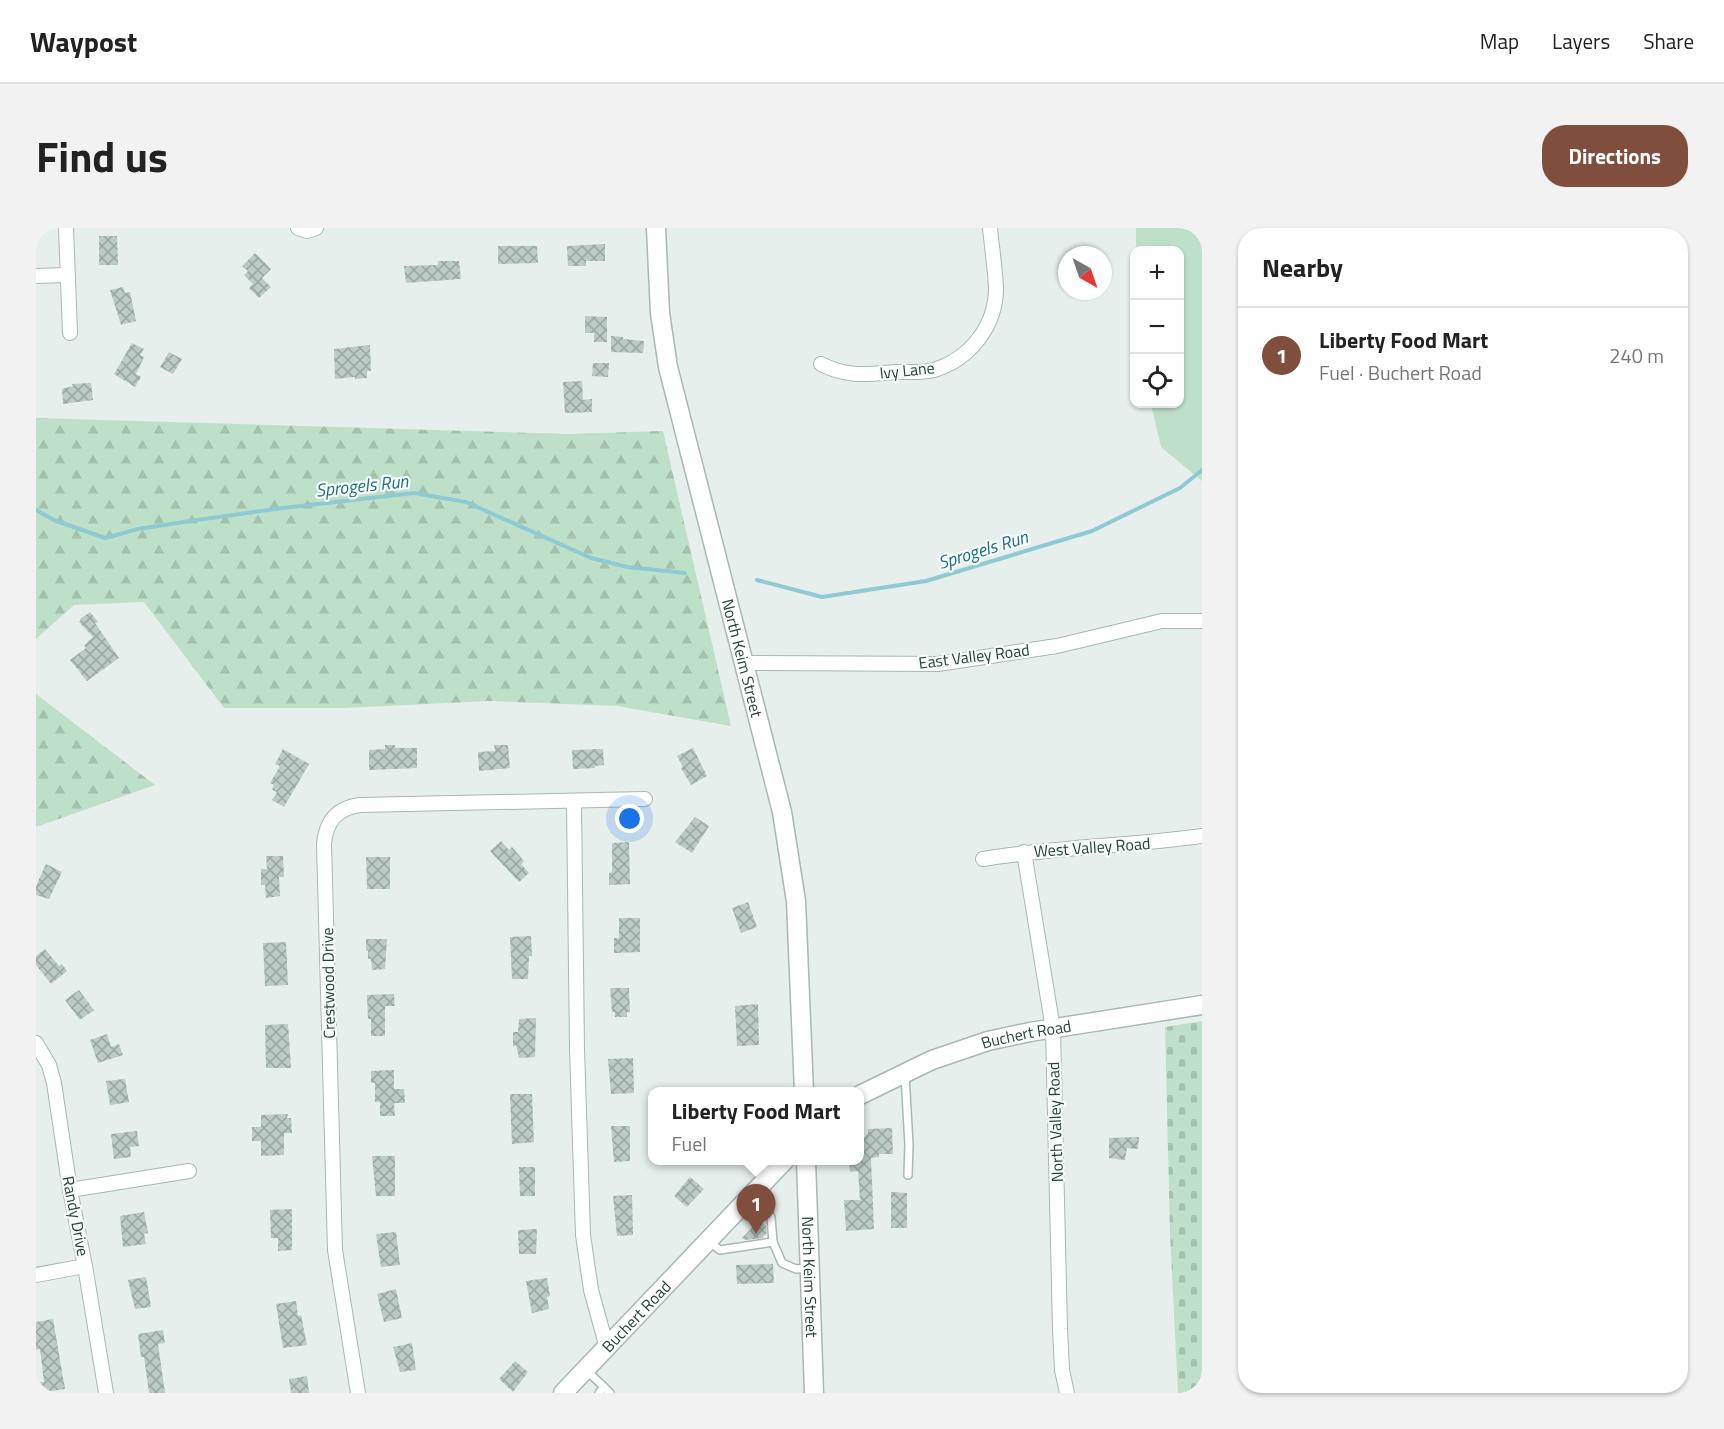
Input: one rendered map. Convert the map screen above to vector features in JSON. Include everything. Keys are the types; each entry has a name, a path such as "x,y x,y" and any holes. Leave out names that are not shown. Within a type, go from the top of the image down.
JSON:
{"street":[{"path":"66,228 70,333"},
{"path":"298,228 306,231 316,228"},
{"name":"North Keim Street","path":"656,228 660,313 668,367 782,812 792,869 799,934 804,1087"},
{"name":"Ivy Lane","path":"821,364 835,372 852,375 932,371 967,353 986,327 994,303 996,288 990,228"},
{"path":"36,276 67,275"},
{"name":"East Valley Road","path":"744,663 938,664 1057,646 1162,621 1202,621"},
{"name":"Crestwood Drive","path":"358,1393 335,1250 324,844 326,830 335,814 346,808 360,805 645,799"},
{"path":"574,802 577,1037 583,1236 591,1290 607,1348"},
{"name":"West Valley Road","path":"983,859 1024,852 1153,843 1202,836"},
{"name":"North Valley Road","path":"1024,852 1053,1029 1060,1329 1062,1370 1067,1393"},
{"name":"Buchert Road","path":"864,1093 905,1072 966,1047 1007,1036 1202,1005"},
{"name":"Randy Drive","path":"36,1043 49,1065 54,1083 70,1190 106,1393"},
{"name":"Buchert Road","path":"563,1393 781,1165"},
{"name":"North Keim Street","path":"806,1165 814,1393"},
{"path":"70,1190 189,1171"},
{"path":"36,1275 85,1266"}],"lane":[{"path":"905,1072 909,1145 908,1174"},
{"path":"753,1194 771,1217 773,1242 782,1263 796,1269 809,1268"},
{"path":"708,1241 720,1250 773,1242"},
{"path":"585,1370 601,1390 610,1393"}],"green space":[{"path":"1136,228 1202,228 1202,481 1161,447 1152,408 1184,408 1184,246 1136,246"},
{"path":"36,418 569,434 663,431 731,726 617,706 488,701 345,708 224,708 144,602 74,605 36,639"},
{"path":"36,694 155,785 36,827"},
{"path":"1202,1021 1202,1393 1178,1393 1170,1233 1165,1027"}],"building":[{"path":"99,236 117,236 118,265 99,265"},
{"path":"605,244 605,261 586,261 586,266 568,266 567,246"},
{"path":"498,246 537,246 538,263 498,264"},
{"path":"255,253 271,269 262,278 271,287 259,298 249,288 253,284 244,275 248,271 242,266"},
{"path":"438,261 459,261 461,279 406,283 404,266 438,265"},
{"path":"123,287 125,293 130,292 136,321 121,325 110,290"},
{"path":"585,316 607,317 607,342 594,342 594,333 585,333"},
{"path":"611,336 644,341 643,353 611,352"},
{"path":"132,343 144,349 140,355 144,357 136,374 141,377 135,387 114,374"},
{"path":"370,345 371,371 367,371 367,378 335,379 334,349"},
{"path":"169,352 182,359 173,374 160,367"},
{"path":"593,363 609,363 608,377 592,376"},
{"path":"582,381 583,400 592,399 592,412 565,413 563,382"},
{"path":"91,383 93,400 63,404 62,389 73,386 72,384"},
{"path":"90,612 119,658 87,681 70,660 86,648 84,645 93,637 79,622"},
{"path":"385,745 395,745 395,748 417,748 417,768 369,770 369,750 385,749"},
{"path":"494,745 508,745 510,768 479,771 478,752 495,751"},
{"path":"693,748 707,776 691,785 677,756"},
{"path":"283,749 309,764 284,807 272,800 277,792 272,790 274,785 270,783 280,766 275,764"},
{"path":"603,749 604,765 595,766 595,768 573,769 572,750"},
{"path":"695,817 709,826 692,853 675,842"},
{"path":"501,841 509,850 512,847 524,861 521,864 529,873 519,882 490,851"},
{"path":"629,842 630,884 609,885 609,873 612,872 612,843"},
{"path":"266,856 283,856 284,877 279,877 280,896 266,898 265,885 261,885 261,869 267,869"},
{"path":"366,857 390,857 390,889 367,889"},
{"path":"46,864 62,872 49,899 36,895 36,886"},
{"path":"748,902 757,927 741,933 732,908"},
{"path":"619,918 640,918 640,952 614,953 614,938 619,938"},
{"path":"531,936 532,956 529,956 528,979 512,979 510,937"},
{"path":"366,939 387,939 385,969 372,970 371,959 368,959 368,951 366,951"},
{"path":"286,942 288,985 265,986 263,943"},
{"path":"45,949 59,966 62,964 67,971 51,984 36,965 36,956"},
{"path":"610,988 629,988 630,1012 627,1012 627,1017 615,1017 615,1012 612,1012"},
{"path":"79,990 94,1010 80,1020 65,1000"},
{"path":"394,994 395,1006 385,1006 385,1036 371,1036 367,995"},
{"path":"758,1004 759,1045 737,1046 735,1006"},
{"path":"536,1018 535,1057 519,1058 516,1045 513,1046 513,1032 518,1032 519,1019"},
{"path":"288,1024 291,1068 266,1068 265,1025"},
{"path":"107,1034 111,1047 119,1044 123,1055 98,1063 90,1040"},
{"path":"633,1058 634,1093 611,1094 608,1059"},
{"path":"394,1070 394,1089 404,1089 405,1103 394,1103 395,1116 380,1116 380,1102 375,1102 375,1083 371,1083 371,1071"},
{"path":"125,1079 129,1102 110,1105 106,1081"},
{"path":"510,1094 532,1094 534,1142 512,1144"},
{"path":"288,1114 287,1118 291,1118 292,1133 284,1133 284,1155 261,1156 261,1141 252,1141 252,1127 261,1127 261,1115"},
{"path":"611,1126 630,1126 630,1161 614,1162"},
{"path":"892,1128 893,1154 879,1154 879,1157 871,1158 874,1229 846,1231 844,1200 860,1200 858,1171 850,1172 849,1165 864,1165 864,1138 868,1129"},
{"path":"137,1131 139,1146 130,1147 131,1157 114,1159 111,1134"},
{"path":"1139,1137 1138,1149 1127,1148 1125,1160 1109,1158 1109,1138"},
{"path":"372,1156 395,1156 395,1196 376,1196"},
{"path":"519,1167 535,1167 535,1196 520,1196"},
{"path":"690,1177 704,1189 687,1207 674,1196"},
{"path":"891,1192 907,1193 907,1228 891,1228"},
{"path":"632,1195 633,1235 617,1236 613,1196"},
{"path":"292,1209 292,1250 278,1251 278,1238 271,1238 270,1210"},
{"path":"144,1212 148,1233 144,1234 146,1244 123,1247 120,1216"},
{"path":"760,1220 766,1226 767,1233 762,1238 745,1240 742,1238"},
{"path":"537,1229 536,1254 519,1254 518,1230"},
{"path":"396,1232 400,1265 381,1267 376,1234"},
{"path":"773,1264 774,1283 737,1284 736,1265"},
{"path":"146,1277 151,1307 135,1309 128,1280"},
{"path":"547,1278 550,1296 547,1297 549,1309 532,1313 526,1281"},
{"path":"396,1289 402,1318 384,1322 377,1294"},
{"path":"296,1301 307,1345 283,1348 276,1304"},
{"path":"53,1319 65,1389 39,1393 37,1382 44,1382 40,1349 36,1350 36,1322"},
{"path":"163,1330 165,1343 158,1344 165,1393 149,1393 138,1334"},
{"path":"412,1343 416,1370 400,1372 393,1347"},
{"path":"515,1361 528,1372 513,1392 499,1379"},
{"path":"307,1376 309,1393 291,1393 289,1379"}],"waterway":[{"name":"Sprogels Run","path":"757,580 822,597 926,581 1092,531 1180,488 1202,470"},
{"name":"Sprogels Run","path":"36,510 54,520 105,538 138,529 197,520 414,493 466,502 591,558 628,567 685,573"}],"place":[{"name":"Liberty Food Mart","path":"756,1234"}]}
